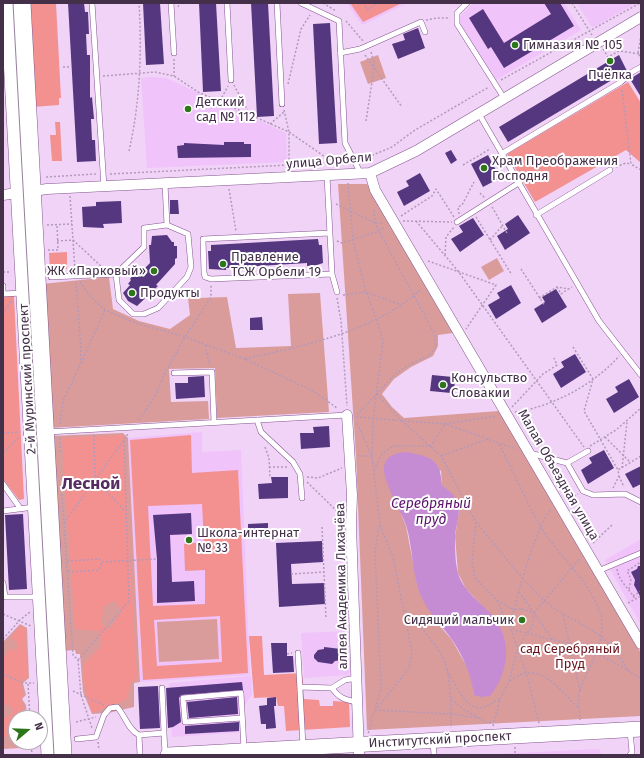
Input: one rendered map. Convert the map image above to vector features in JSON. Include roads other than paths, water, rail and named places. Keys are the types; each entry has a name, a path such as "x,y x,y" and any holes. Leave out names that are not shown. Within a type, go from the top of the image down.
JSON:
{"main road":[{"name":"2-й Муринский проспект","path":"8,3 6,48 18,192 20,293 35,507 49,755"},
{"name":"2-й Муринский проспект","path":"23,3 64,755"},
{"name":"Институтский проспект","path":"166,755 214,754 244,750 636,730"}],"street":[{"name":"улица Орбели","path":"3,195 33,190 366,174 416,151 504,98 600,46 640,20"},
{"name":"Малая Объездная улица","path":"366,174 641,644"},
{"name":"аллея Академика Лихачёва","path":"351,416 351,526 358,702 362,744"}],"lane":[{"path":"92,3 104,187"},
{"path":"171,3 174,53"},
{"path":"227,3 231,80"},
{"path":"277,3 282,104"},
{"path":"301,3 339,21 344,143 354,162 366,174"},
{"path":"467,3 457,13 457,24 504,98"},
{"path":"340,53 360,49 421,22 425,32"},
{"path":"503,153 621,82 641,67"},
{"path":"479,114 520,182 536,215 604,328 641,375"},
{"path":"536,215 610,170"},
{"path":"327,176 332,274 337,294"},
{"path":"457,222 520,182"},
{"path":"165,184 168,225"},
{"path":"51,277 116,274 144,247 144,228 168,225 188,234 191,267 187,277 158,308 144,314 133,314 120,300 116,274"},
{"path":"330,235 203,239 204,272 205,277 211,279 332,274"},
{"path":"3,286 3,294 20,293"},
{"path":"174,373 212,372 214,422"},
{"path":"46,432 351,416"},
{"path":"257,420 261,432 295,466 300,474 302,498"},
{"path":"567,463 587,450"},
{"path":"529,452 567,463 583,491 593,495 625,494 641,502"},
{"path":"3,484 20,508"},
{"path":"3,511 35,507"},
{"path":"598,572 615,563 641,553"},
{"path":"3,583 4,598 40,597"},
{"path":"298,653 303,747"},
{"path":"300,687 332,688 345,680 357,678"},
{"path":"162,688 166,755"},
{"path":"332,688 339,697 358,702"},
{"path":"242,718 185,722 183,698 241,693 244,750"},
{"path":"77,739 96,737 104,715 110,708 117,707 122,712 133,732 138,735 164,733"},
{"path":"630,755 632,752 636,730"},
{"path":"138,735 140,755"},
{"path":"433,740 434,755"}],"water":[{"name":"Серебряный пруд","path":"406,452 422,455 433,460 439,469 442,485 454,496 459,507 455,536 456,560 460,579 472,596 492,615 499,624 506,645 505,667 490,696 481,697 474,695 469,674 460,654 453,641 434,618 420,593 406,525 384,474 386,460 389,457 398,453"}],"tram line":[{"path":"13,3 54,755"}],"place":[{"name":"Гимназия № 105","path":"515,45"},
{"name":"Пчёлка","path":"610,61"},
{"name":"Детский сад № 112","path":"188,109"},
{"name":"Храм Преображения Господня","path":"484,168"},
{"name":"Правление ТСЖ Орбели 19","path":"223,264"},
{"name":"ЖК «Парковый»","path":"154,271"},
{"name":"Продукты","path":"132,293"},
{"name":"Консульство Словакии","path":"443,385"},
{"name":"Школа-интернат № 33","path":"189,540"},
{"name":"Сидящий мальчик","path":"522,620"}],"district":[{"name":"Лесной","path":"91,484"}],"park label":[{"name":"сад Серебряный Пруд","path":"570,656"}]}
